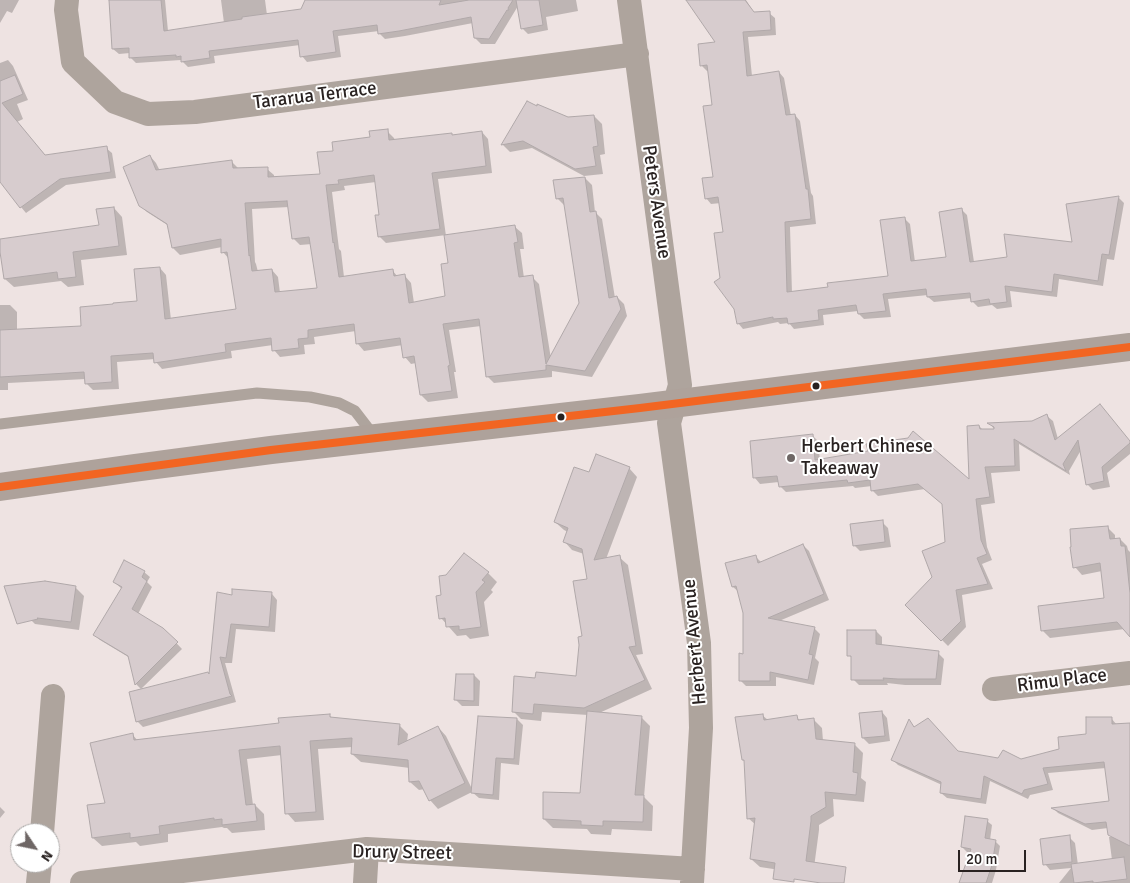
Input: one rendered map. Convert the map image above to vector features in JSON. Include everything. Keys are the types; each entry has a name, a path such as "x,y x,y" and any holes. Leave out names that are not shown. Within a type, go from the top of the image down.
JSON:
{"street":[{"name":"Tararua Terrace","path":"67,0 66,10 73,62 115,102 148,114 195,112 637,54"},
{"name":"Peters Avenue","path":"629,0 680,385 676,403"},
{"path":"0,486 375,438 1130,347"},
{"name":"Herbert Avenue","path":"676,403 669,423 699,643 701,728 693,876"},
{"name":"Rimu Place","path":"994,689 1130,673"},
{"path":"43,823 52,696"},
{"path":"365,883 367,849"},
{"name":"Drury Street","path":"82,883 367,849 693,876"}],"lane":[{"path":"0,424 258,393 302,396 339,403 356,411 375,438"}],"building":[{"path":"109,0 161,0 164,31 301,9 305,0 441,0 439,5 469,0 513,0 508,8 509,10 507,10 489,39 474,38 471,17 378,34 377,25 333,31 336,52 300,57 298,40 209,51 210,58 181,62 181,56 176,57 176,55 129,58 129,48 112,49"},
{"path":"516,0 539,0 543,25 521,29"},
{"path":"686,0 745,0 754,12 770,11 771,30 743,32 747,76 779,71 786,115 795,114 806,189 808,189 811,219 785,222 787,292 828,287 827,283 888,276 880,220 905,217 911,261 946,257 939,212 962,208 970,262 1007,257 1004,234 1072,242 1066,204 1119,196 1109,255 1102,254 1098,281 1054,274 1052,292 1005,286 1007,302 990,304 989,299 971,302 970,293 927,297 926,289 883,294 886,311 858,314 856,305 818,310 819,320 788,324 787,318 773,319 773,317 737,324 734,309 714,282 720,278 714,233 723,232 718,197 705,199 702,178 713,177 703,106 712,105 707,65 700,66 698,44 715,42"},
{"path":"15,75 23,94 2,103 45,155 107,146 111,172 60,179 20,208 0,182 0,81"},
{"path":"527,101 568,117 594,115 598,146 593,147 596,166 575,169 523,141 501,145"},
{"path":"388,129 389,140 482,131 486,166 432,173 440,229 378,237 375,215 379,215 374,175 338,180 339,184 326,185 339,277 393,269 394,276 405,274 409,303 445,296 441,264 448,263 444,235 515,225 518,242 514,243 519,277 533,275 546,364 579,303 563,198 556,199 553,180 585,177 590,212 596,211 609,298 617,296 621,309 585,371 546,365 546,370 486,377 479,319 443,324 452,391 420,395 414,356 403,358 400,338 356,344 354,324 308,330 308,338 298,339 299,348 272,351 271,338 225,344 226,352 154,363 153,353 111,356 112,382 85,384 84,372 0,377 0,330 81,326 80,307 137,301 134,269 160,267 165,319 236,309 227,252 221,253 221,239 172,248 167,224 139,206 123,167 150,155 156,170 232,160 233,168 268,167 268,177 320,174 317,152 333,151 332,142 370,137 369,131","holes":["287,201 292,239 309,237 317,288 275,292 272,269 252,271 245,203"]},
{"path":"114,207 119,246 73,252 76,277 58,279 57,272 4,279 0,239 99,225 96,209"},
{"path":"1100,404 1130,441 1102,467 1104,481 1086,485 1078,440 1063,464 1066,471 1014,439 1015,466 985,467 990,497 976,499 981,540 987,554 977,558 988,584 956,590 961,621 941,641 905,605 932,577 922,551 945,542 942,504 918,484 871,491 870,480 848,483 847,480 779,487 777,476 753,478 750,441 813,434 815,460 868,451 866,444 908,438 913,431 969,479 967,426 979,425 980,429 994,429 994,427 987,423 1032,421 1047,414 1055,440"},
{"path":"596,454 630,467 594,560 620,555 636,646 629,647 645,680 584,708 534,704 533,714 512,712 514,676 535,678 536,672 576,676 578,637 582,636 573,581 587,579 582,549 563,542 568,528 554,522 574,467 589,472"},
{"path":"883,520 885,542 853,546 850,524"},
{"path":"1108,526 1110,539 1120,538 1121,546 1125,546 1130,593 1130,637 1117,622 1041,631 1038,606 1104,598 1100,563 1073,568 1070,529"},
{"path":"803,544 824,594 768,618 815,627 809,654 813,655 808,680 770,672 770,681 739,681 739,653 743,654 743,613 736,586 732,587 725,563 756,555 758,563"},
{"path":"464,553 489,572 482,580 485,582 476,592 481,627 459,630 459,626 446,627 445,618 439,619 436,596 441,595 439,576 446,575"},
{"path":"124,560 145,571 142,577 147,581 132,609 163,628 178,642 135,685 128,656 93,635 122,587 113,582"},
{"path":"45,581 76,586 71,622 37,618 17,624 4,586"},
{"path":"232,589 272,592 269,627 231,624 226,658 220,657 232,696 136,722 129,692 208,672 209,674 217,592 232,595"},
{"path":"847,630 876,630 876,644 939,651 936,679 883,678 884,680 851,680 851,656 847,656"},
{"path":"456,674 474,674 474,701 454,700"},
{"path":"587,711 642,716 635,795 644,795 643,822 603,821 603,826 581,825 581,821 543,819 543,792 580,793"},
{"path":"882,711 885,736 862,738 859,713"},
{"path":"330,714 330,717 400,724 398,745 438,726 465,783 429,801 419,781 409,782 408,760 351,754 352,738 310,741 316,812 285,814 280,746 239,750 246,805 255,804 257,821 222,825 222,819 214,820 214,818 159,826 160,834 130,838 130,833 92,838 87,805 105,803 90,743 133,733 134,740 279,723 278,718"},
{"path":"763,714 764,720 797,715 798,720 814,718 816,739 855,743 853,772 858,773 856,795 825,792 826,807 811,816 806,861 846,867 844,883 821,883 794,879 794,882 773,879 775,863 750,859 755,818 747,819 744,760 742,760 735,717"},
{"path":"478,716 517,718 514,759 496,758 493,795 471,793"},
{"path":"1086,717 1112,717 1112,724 1130,723 1130,846 1108,835 1106,822 1085,824 1051,808 1109,801 1104,762 1043,768 1048,784 1024,790 1022,794 984,776 981,799 940,793 941,782 891,760 909,719 914,727 928,718 958,751 998,758 1003,750 1021,759 1059,749 1058,737 1086,734"},
{"path":"965,816 988,819 985,838 996,840 992,865 986,883 959,883 971,849 961,847"},
{"path":"1070,835 1072,862 1043,865 1040,839"},
{"path":"1124,857 1127,879 1074,883 1071,864"}],"transit line":[{"path":"0,487 271,450 640,408 1130,347"}],"place":[{"name":"Herbert Chinese Takeaway","path":"791,458"}]}
